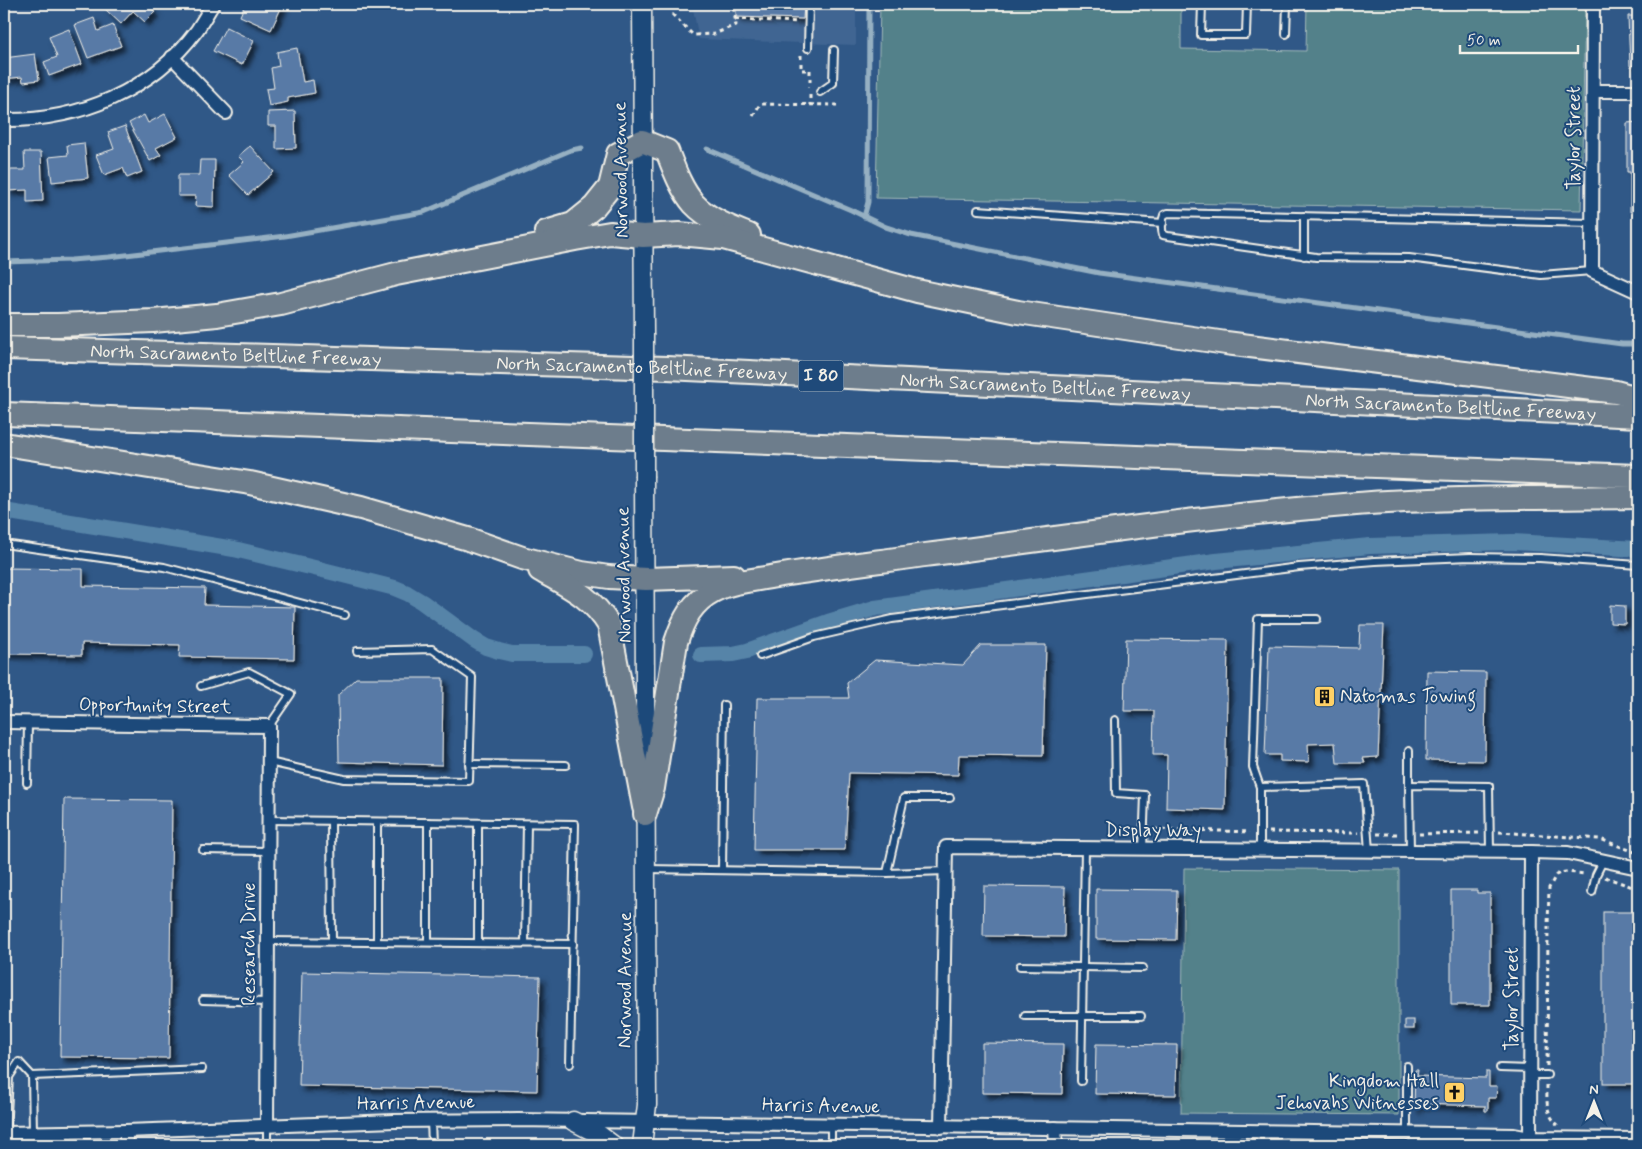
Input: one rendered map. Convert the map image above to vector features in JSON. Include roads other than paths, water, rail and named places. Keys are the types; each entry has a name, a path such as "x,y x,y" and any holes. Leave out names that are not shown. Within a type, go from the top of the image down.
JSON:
{"highway":[{"path":"4,325 153,321 217,315 281,304 573,224 594,207 610,187 618,154 642,140 667,151 680,182 695,204 717,220 818,265"},
{"path":"396,274 610,233 644,236 679,234 723,238 917,290 1018,312 1226,343 1616,392 1638,398"},
{"name":"North Sacramento Beltline Freeway","path":"4,348 667,368 1638,416"},
{"path":"4,414 1638,476"},
{"path":"4,444 250,483 361,508 468,539 522,558 582,573 646,579 708,578 809,571"},
{"path":"645,814 653,788 676,642 682,623 700,599 728,585 809,571 1208,518 1334,505 1461,500 1638,497"},
{"path":"522,558 591,601 609,624 645,814"}],"main road":[{"name":"Norwood Avenue","path":"642,4 647,1105 642,1145"},
{"path":"573,1121 598,1134 613,1145"}],"street":[{"path":"4,120 47,118 90,108 136,86 156,72 172,57 197,30 214,4"},
{"name":"Taylor Street","path":"1592,272 1593,4"},
{"path":"172,57 226,113"},
{"path":"1593,91 1638,91"},
{"path":"1592,272 1638,292"},
{"name":"Opportunity Street","path":"4,722 269,726"},
{"path":"269,726 269,762"},
{"name":"Research Drive","path":"266,1126 269,762"},
{"name":"Display Way","path":"942,1127 946,848 1568,853 1638,868"},
{"name":"Taylor Street","path":"1530,1141 1531,852"},
{"name":"Harris Avenue","path":"5,1133 431,1121 573,1121 1514,1135 1530,1141 1638,1139"},
{"path":"1056,1128 1056,1145"},
{"path":"126,1131 126,1145"}],"lane":[{"path":"805,48 809,4"},
{"path":"1202,4 1201,35 1246,35 1247,4"},
{"path":"1286,34 1287,4"},
{"path":"820,92 834,82 834,50"},
{"path":"978,210 1163,223"},
{"path":"1592,223 1529,220 1168,213 1164,215 1163,223 1164,235 1168,236 1304,256 1409,258 1541,275 1592,272"},
{"path":"1304,216 1304,256"},
{"path":"4,544 164,567 345,615"},
{"path":"760,656 814,637 892,618 1299,567 1375,561 1470,557 1540,558 1638,565"},
{"path":"1260,850 1260,787 1254,767 1258,619 1317,619"},
{"path":"269,762 344,779 469,781 472,677 432,649 357,651"},
{"path":"201,686 249,672 291,694 269,726"},
{"path":"722,870 724,704"},
{"path":"1115,720 1116,793 1145,796 1143,849"},
{"path":"27,783 28,723"},
{"path":"1409,751 1410,851"},
{"path":"470,764 566,765"},
{"path":"1260,787 1364,784 1369,851"},
{"path":"1409,785 1489,786 1490,851"},
{"path":"886,873 904,798 950,798"},
{"path":"269,820 575,824 570,1064"},
{"path":"331,821 332,941"},
{"path":"377,822 377,942"},
{"path":"428,822 428,942"},
{"path":"478,823 478,943"},
{"path":"525,943 527,824"},
{"path":"1081,1081 1085,848"},
{"path":"203,850 268,851"},
{"path":"1592,892 1596,876 1604,860"},
{"path":"646,869 886,873 946,871"},
{"path":"268,941 573,944"},
{"path":"1020,966 1143,968"},
{"path":"203,1000 267,1002"},
{"path":"1025,1016 1141,1016"},
{"path":"5,1133 9,1077 19,1062 32,1076 33,1132"},
{"path":"1407,1066 1407,1133"},
{"path":"1500,1068 1547,1075"},
{"path":"32,1076 202,1069"},
{"path":"431,1121 432,1145"},
{"path":"831,1125 831,1145"},
{"path":"266,1126 267,1145"}],"waterway":[{"path":"864,217 868,202 869,4"},
{"path":"4,262 109,257 285,236 424,212 571,150 582,148"},
{"path":"707,149 851,210 886,227 911,235 1099,273 1622,344 1638,344"},
{"path":"4,511 234,549 327,571 395,588 407,593 486,647 512,654 584,654"},
{"path":"701,655 733,654 747,651 828,622 875,608 1216,561 1370,546 1512,542 1638,549"}],"place":[{"name":"Natomas Towing","path":"1324,696"},
{"name":"Kingdom Hall Jehovahs Witnesses","path":"1455,1092"}]}
